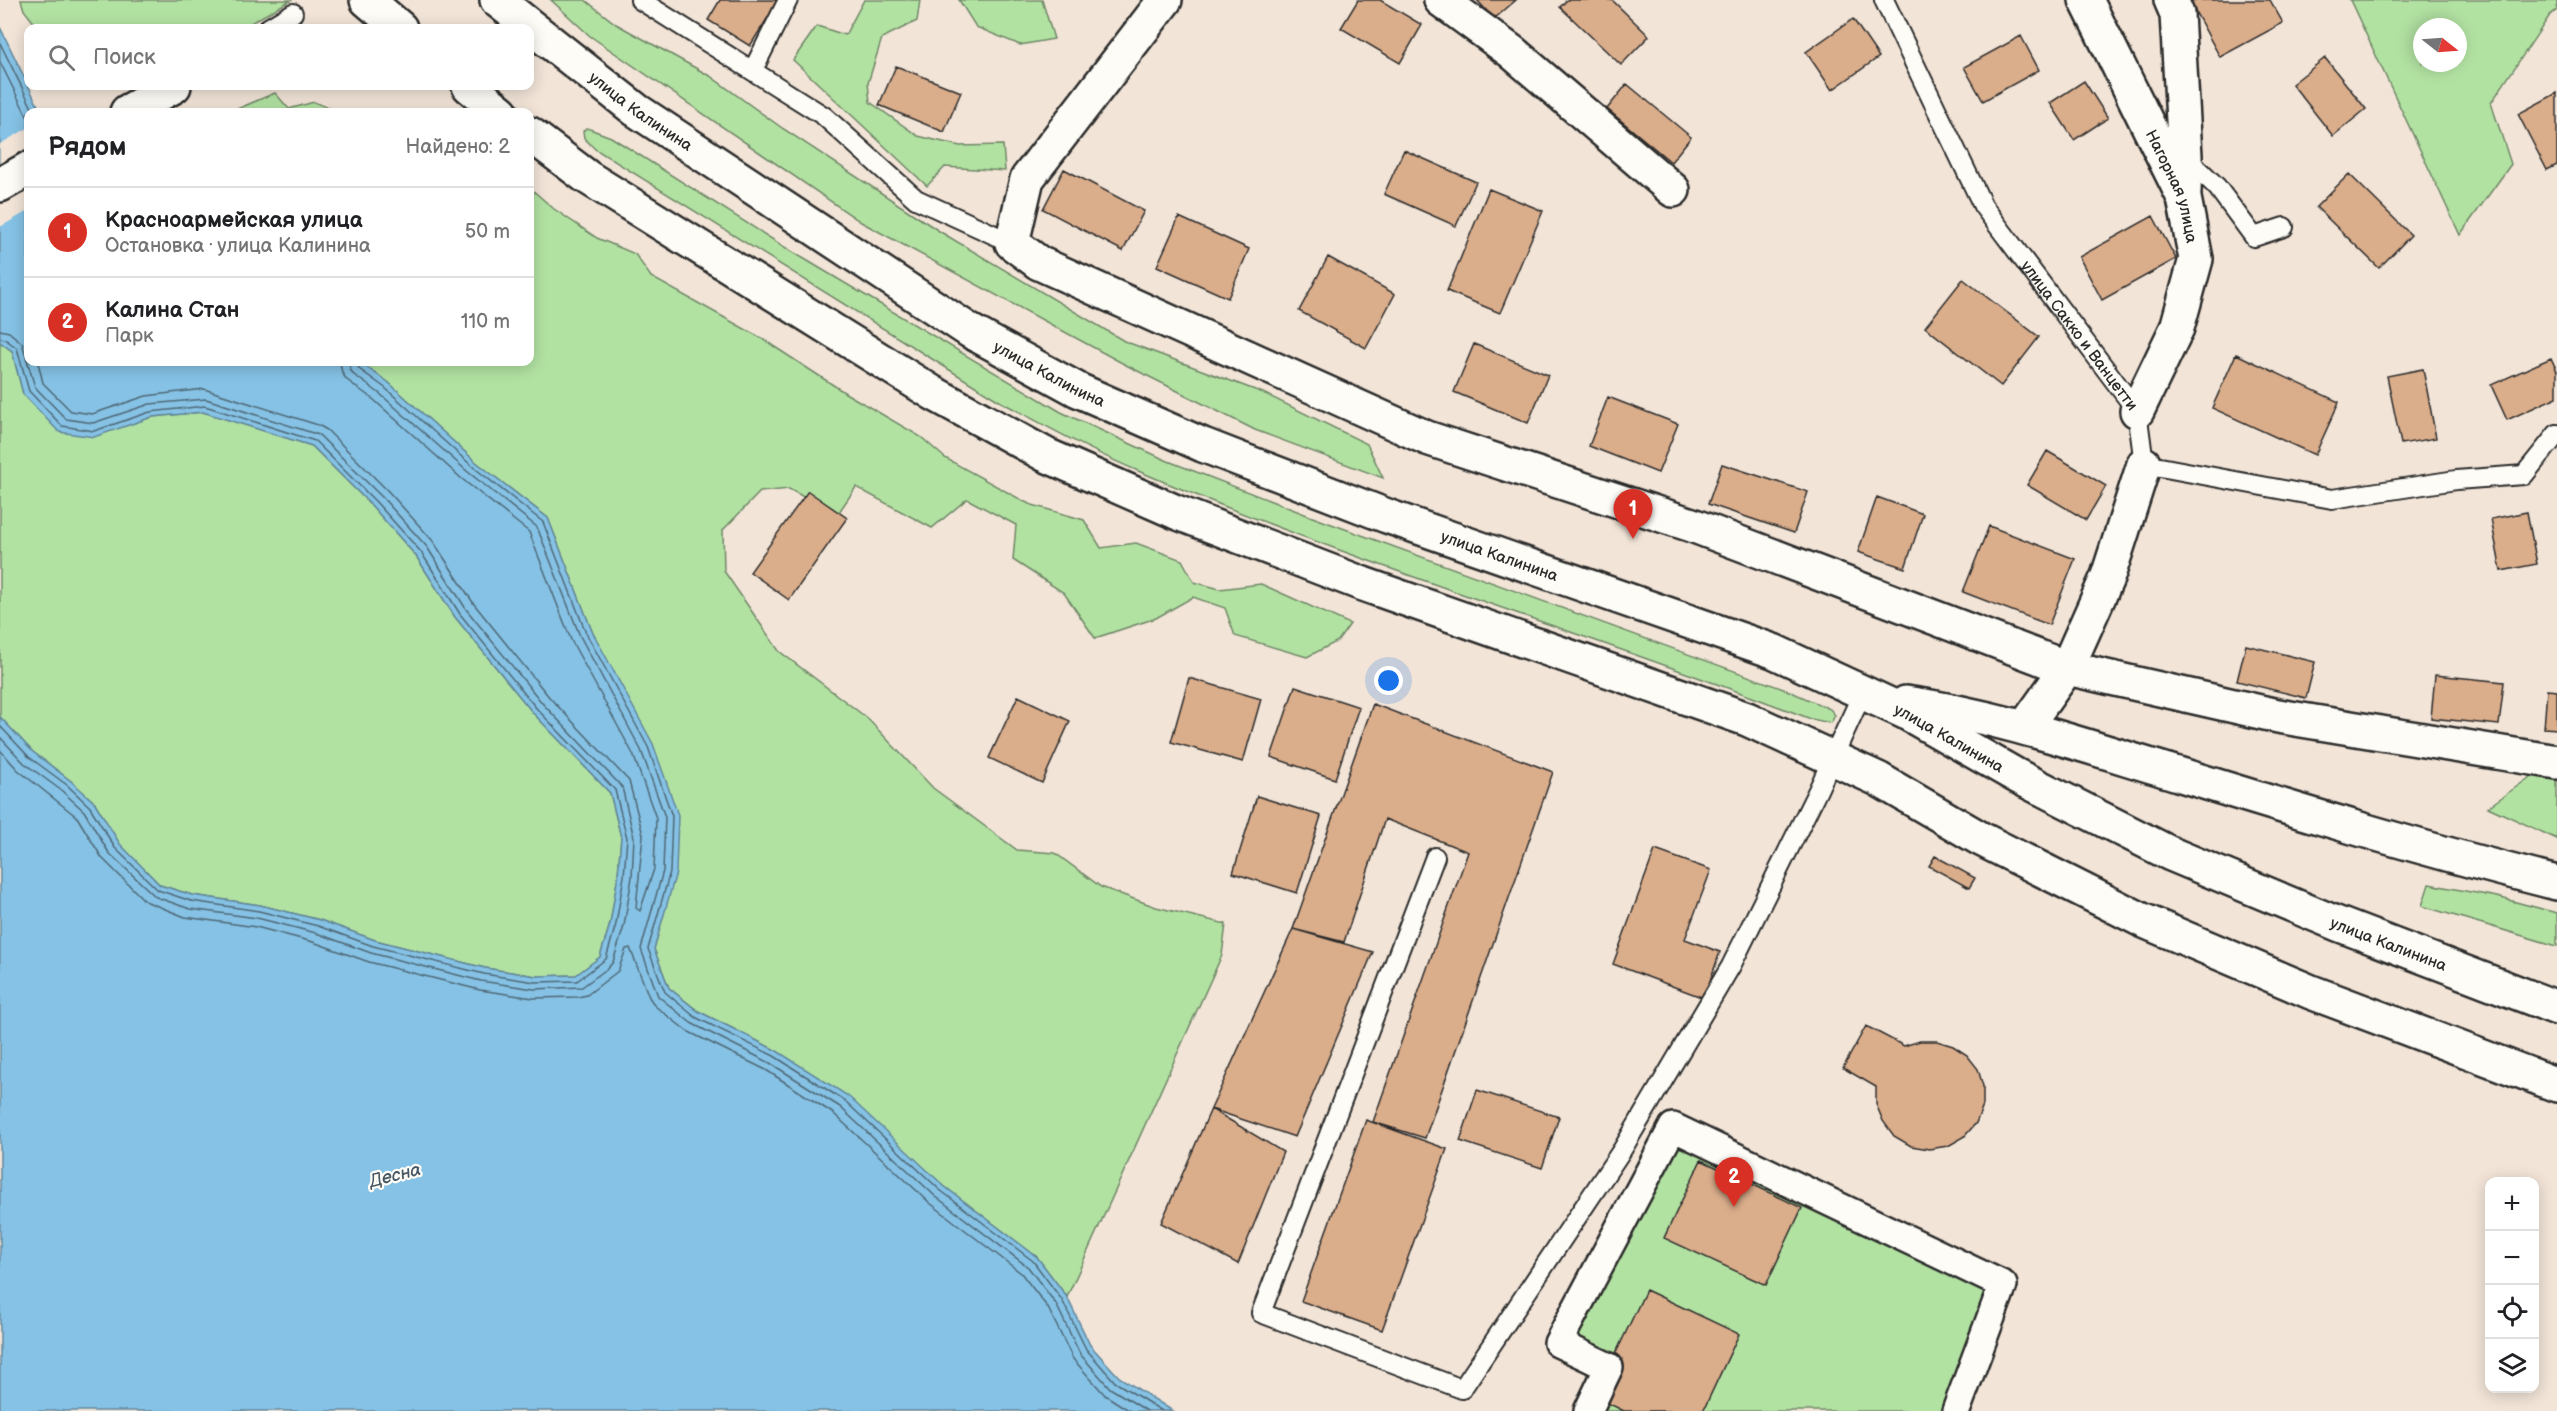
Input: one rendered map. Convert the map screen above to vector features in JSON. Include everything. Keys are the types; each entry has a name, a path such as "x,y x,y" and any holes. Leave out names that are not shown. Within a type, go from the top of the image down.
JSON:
{"main road":[{"path":"368,0 395,24"},
{"name":"улица Калинина","path":"497,0 527,24"},
{"path":"1165,0 1027,179 1012,243 1039,263 1427,438 1692,525 2067,668 2278,716 2557,762"},
{"path":"1441,0 1512,52 1673,190"},
{"name":"Нагорная улица","path":"2086,0 2184,198 2196,259 2177,328 2137,411"},
{"path":"2171,0 2177,14 2185,156 2184,198"},
{"name":"улица Калинина","path":"534,29 636,110 970,331 1078,390 1203,445 1311,487 1737,638 1801,663 1872,695 2017,776 2171,854 2338,924 2557,1008"},
{"path":"134,108 166,90"},
{"path":"474,90 496,108"},
{"path":"534,137 587,177 933,393 1046,455 1176,512 1275,550 1430,608 1703,702 1780,733 1878,779 1981,839 2142,920 2311,992 2557,1085"},
{"path":"0,185 24,171"},
{"path":"2025,727 2067,668 2108,576 2144,464"},
{"path":"1872,695 2025,727 2347,826 2457,858 2557,883"}],"street":[{"path":"1588,1411 1609,1367 1557,1343 1673,1127 2003,1285 1956,1411"}],"lane":[{"path":"640,0 824,116 916,199 1012,243"},
{"path":"753,70 788,0"},
{"name":"улица Сакко и Ванцетти","path":"1884,0 1983,206 2137,411 2144,464"},
{"path":"275,24 293,13"},
{"path":"2185,156 2217,187 2254,237 2283,227"},
{"path":"2144,464 2332,499 2456,480 2524,475 2557,434"},
{"path":"1435,857 1261,1313 1462,1389 1622,1150 1731,966 1834,757 1872,695"}],"green space":[{"path":"21,0 291,0 249,24 35,24 24,10"},
{"path":"551,0 585,0 616,24 710,76 782,128 939,231 1124,341 1263,393 1367,444 1383,478 1255,430 1124,364 861,222 590,36"},
{"path":"864,0 920,0 917,21 882,38 868,83 870,102 918,136 960,146 1003,145 1005,171 945,167 927,186 793,60 817,26 845,35"},
{"path":"959,0 1042,0 1054,39 1020,45 976,27"},
{"path":"2350,0 2557,0 2557,10 2550,15 2491,103 2511,164 2460,235"},
{"path":"275,93 288,108 239,108"},
{"path":"314,102 329,108 293,108"},
{"path":"587,128 611,137 786,248 1061,412 1168,461 1315,518 1789,691 1830,709 1835,715 1831,723 1811,719 1309,539 1107,457 1001,402 595,149 584,138 583,131"},
{"path":"534,192 554,209 597,238 635,254 651,277 761,338 847,394 921,437 945,458 1029,504 1084,520 1101,548 1136,543 1182,560 1194,582 1220,589 1261,584 1350,624 1338,641 1307,657 1235,636 1225,608 1193,597 1156,618 1095,638 1064,593 1013,560 1016,525 967,499 932,528 856,487 837,515 789,489 760,492 723,530 724,571 779,651 867,718 933,788 1017,850 1055,853 1101,887 1156,907 1226,924 1222,955 1067,1297 1037,1257 944,1186 777,1051 698,1011 669,988 654,949 664,913 592,631 548,518 476,462 388,382 365,366 534,366"},
{"path":"0,342 12,351 23,394 125,426 152,417 203,412 312,446 372,506 416,556 455,617 533,713 610,793 621,837 610,924 600,957 577,975 536,976 485,968 375,940 320,920 260,905 192,895 160,885 119,844 95,803 33,752 0,717"},
{"path":"2536,773 2557,781 2557,839 2488,807"},
{"path":"2429,884 2497,897 2557,913 2557,946 2422,906"},
{"path":"1673,1131 2002,1284 1955,1411 1588,1411 1609,1367 1558,1343"}],"water":[{"name":"Десна","path":"0,27 24,77 24,90 30,90 39,108 24,108 24,366 365,366 388,382 476,462 548,518 592,631 653,744 678,815 676,873 654,949 669,988 698,1011 777,1051 848,1096 944,1186 1037,1257 1067,1297 1090,1345 1119,1377 1173,1411 0,1411 0,717 33,752 95,803 120,844 160,885 192,895 260,905 320,920 375,940 485,968 536,976 576,975 600,957 610,924 621,837 610,793 533,713 455,617 416,556 372,506 312,446 203,412 152,417 94,437 59,432 23,394 12,351 0,342"}],"pier":[{"path":"24,130 24,213 0,227 0,144"}],"building":[{"path":"720,0 779,0 750,46 708,20"},
{"path":"1358,0 1380,0 1422,25 1400,63 1341,28"},
{"path":"1477,0 1516,0 1494,19"},
{"path":"1567,0 1612,0 1649,36 1621,65 1560,7"},
{"path":"2194,0 2270,0 2283,23 2220,57 2190,2"},
{"path":"1853,19 1879,57 1832,90 1806,52"},
{"path":"2021,36 2039,70 1983,101 1964,67"},
{"path":"2325,58 2366,109 2333,136 2292,84"},
{"path":"896,66 961,92 944,132 879,105"},
{"path":"2084,81 2108,118 2074,140 2050,103"},
{"path":"1627,84 1691,137 1671,162 1607,109"},
{"path":"2557,93 2557,165 2547,170 2518,114"},
{"path":"1404,150 1476,182 1456,226 1384,194"},
{"path":"1064,169 1144,211 1123,251 1043,209"},
{"path":"2349,174 2411,235 2379,268 2316,207"},
{"path":"1489,189 1543,211 1500,313 1447,291"},
{"path":"2153,216 2176,259 2102,300 2079,257"},
{"path":"1179,217 1249,249 1228,298 1157,266"},
{"path":"1328,257 1395,294 1366,348 1299,311"},
{"path":"1963,279 2039,337 2001,386 1925,327"},
{"path":"1474,344 1548,375 1528,423 1454,392"},
{"path":"2236,354 2339,402 2315,455 2212,408"},
{"path":"2551,358 2557,371 2557,397 2507,420 2491,385"},
{"path":"2423,369 2436,438 2401,444 2387,376"},
{"path":"1608,397 1678,424 1658,473 1589,446"},
{"path":"2047,451 2106,486 2086,520 2027,485"},
{"path":"1722,464 1808,492 1794,533 1708,504"},
{"path":"808,491 847,518 789,600 750,572"},
{"path":"1877,497 1923,514 1905,568 1858,552"},
{"path":"2527,512 2537,564 2501,571 2491,519"},
{"path":"1989,526 2075,559 2049,625 1963,592"},
{"path":"2246,645 2315,662 2306,698 2237,681"},
{"path":"2435,675 2504,682 2499,725 2431,718"},
{"path":"1189,678 1261,699 1243,762 1171,742"},
{"path":"1295,686 1359,707 1335,779 1271,757"},
{"path":"2547,690 2557,691 2557,729 2544,728"},
{"path":"1018,696 1070,721 1042,783 989,758"},
{"path":"1373,704 1553,772 1425,1138 1373,1122 1468,852 1385,819 1344,942 1293,929"},
{"path":"1257,796 1321,816 1297,893 1233,873"},
{"path":"1655,850 1711,870 1685,939 1720,952 1704,998 1613,964"},
{"path":"1935,856 1975,878 1969,888 1929,866"},
{"path":"1293,929 1373,952 1295,1137 1211,1109"},
{"path":"1866,1026 1904,1046 1920,1041 1937,1041 1953,1046 1967,1055 1978,1069 1983,1086 1983,1105 1976,1123 1964,1137 1948,1146 1929,1149 1911,1146 1894,1136 1883,1121 1876,1104 1876,1087 1843,1068"},
{"path":"1477,1090 1559,1117 1542,1168 1460,1141"},
{"path":"1211,1109 1283,1152 1238,1264 1161,1223"},
{"path":"1366,1120 1447,1149 1382,1330 1301,1301"},
{"path":"1701,1160 1802,1208 1766,1285 1664,1238"},
{"path":"1646,1290 1739,1334 1703,1411 1624,1411 1595,1397"}],"place":[{"name":"Красноармейская улица","path":"1633,539"},
{"name":"Калина Стан","path":"1734,1207"}]}
